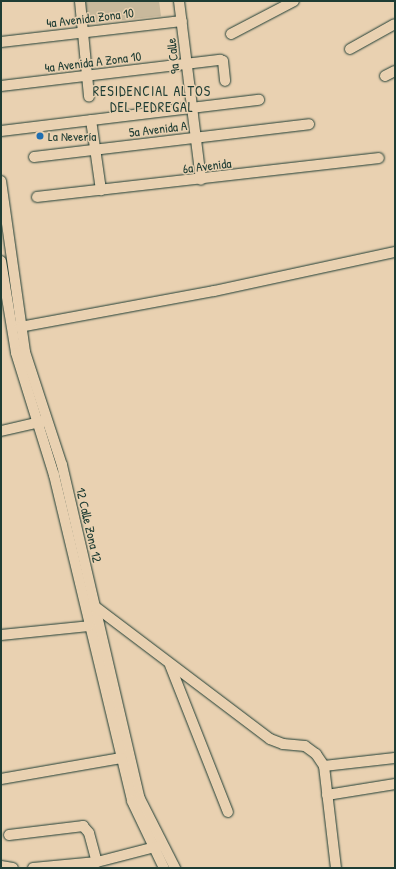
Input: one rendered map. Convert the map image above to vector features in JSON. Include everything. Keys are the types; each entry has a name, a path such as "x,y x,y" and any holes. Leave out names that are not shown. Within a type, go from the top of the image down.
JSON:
{"street":[{"path":"80,1 89,97"},
{"name":"9a Calle","path":"179,1 202,180"},
{"path":"231,34 294,1"},
{"name":"4a Avenida Zona 10","path":"1,42 182,21"},
{"path":"350,49 395,24"},
{"name":"4a Avenida A Zona 10","path":"1,86 221,60 225,81"},
{"path":"385,76 395,71"},
{"path":"1,131 259,100"},
{"path":"91,120 101,190"},
{"name":"5a Avenida A","path":"34,157 309,124"},
{"name":"6a Avenida","path":"37,197 202,180 379,158"},
{"name":"12 Calle Zona 12","path":"1,181 16,353 62,465 138,797 158,847 164,868"},
{"path":"20,327 214,291 395,252"},
{"name":"12 Calle Zona 12","path":"1,261 8,274 89,626 132,801 158,847 175,868"},
{"path":"1,431 43,421"},
{"path":"85,607 95,605 170,665 270,739 283,744 309,748 319,758 324,766 336,868"},
{"path":"1,635 89,626"},
{"path":"170,665 228,812"},
{"path":"1,780 121,758"},
{"path":"324,766 395,758"},
{"path":"327,795 395,784"},
{"path":"8,835 83,826 89,833 97,862"},
{"path":"33,868 97,862 158,847"},
{"path":"1,866 13,868"}],"shaded area":[{"path":"82,1 159,1 161,16 85,24"}],"place":[{"name":"La Nevería","path":"40,136"}],"district":[{"name":"RESIDENCIAL ALTOS DEL PEDREGAL","path":"152,100"}]}
